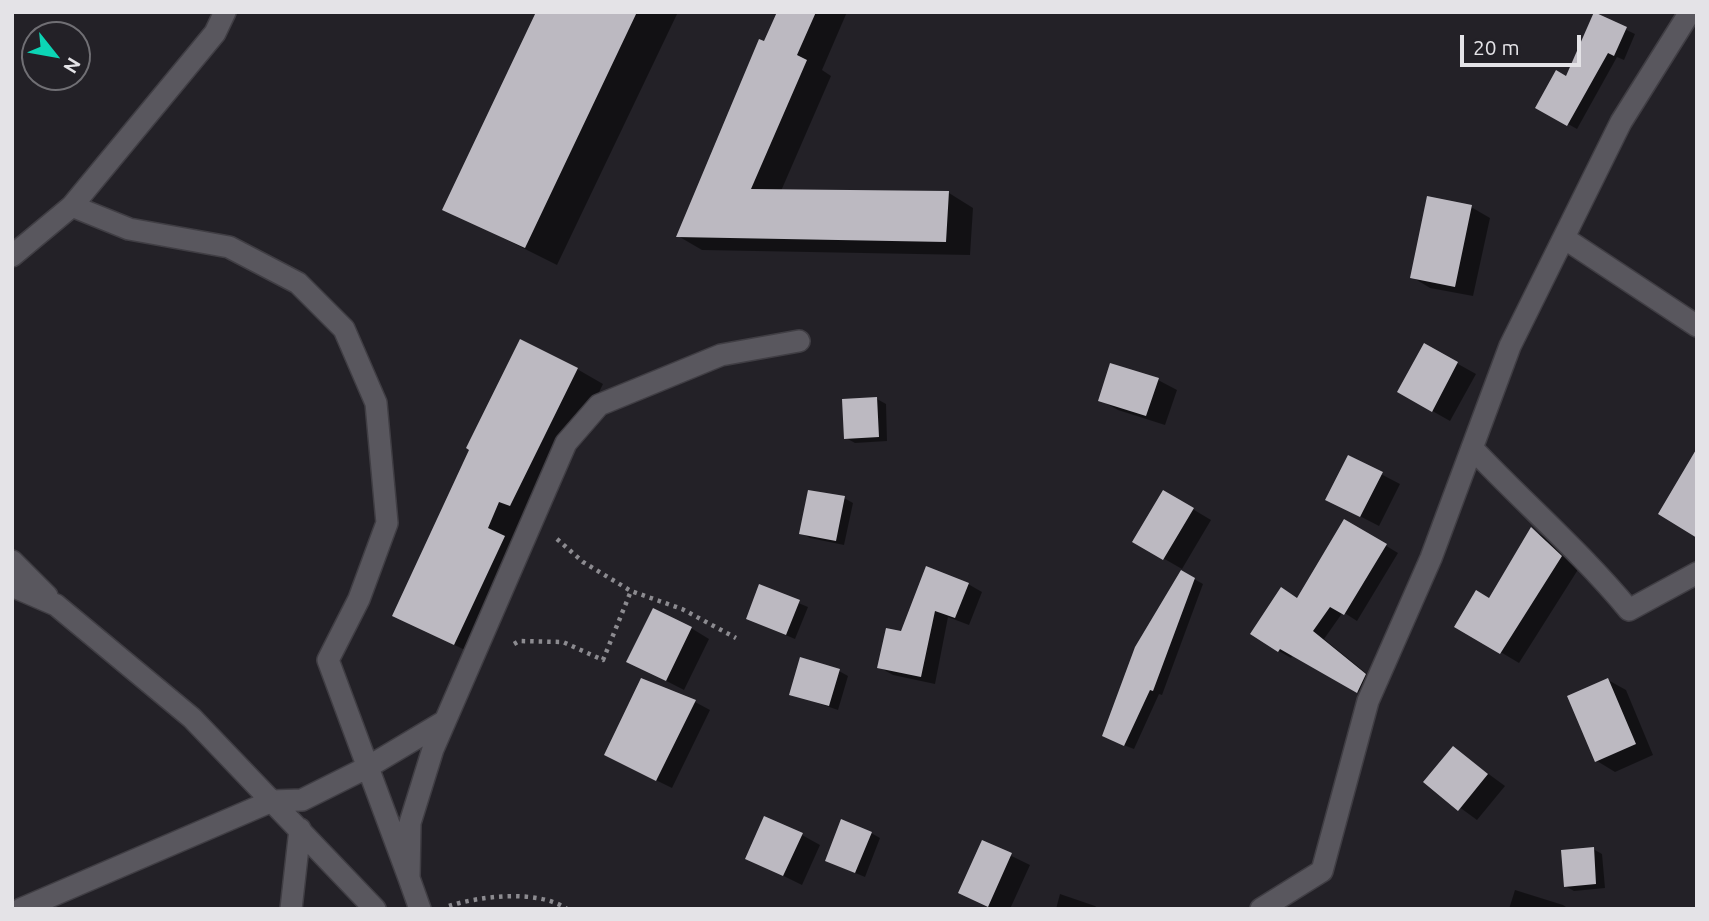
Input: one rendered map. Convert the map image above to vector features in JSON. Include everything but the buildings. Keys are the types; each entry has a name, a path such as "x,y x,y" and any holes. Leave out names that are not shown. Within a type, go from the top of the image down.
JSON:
{"street":[{"path":"12,256 72,206 215,33 225,12"},
{"path":"1261,909 1322,871 1368,701 1431,558 1510,346 1621,122 1689,12"},
{"path":"72,206 130,229 229,247 298,283 344,329 376,403 387,523 359,599 328,660 420,909"},
{"path":"1564,237 1697,326"},
{"path":"409,878 410,823 433,749 566,443 598,405 721,355 799,341"},
{"path":"1472,448 1534,513 1586,559 1629,610 1697,573"},
{"path":"12,561 56,605 192,718 375,909"},
{"path":"12,586 56,605"},
{"path":"22,909 272,800 302,800 368,767 445,721"},
{"path":"291,909 300,829"}],"path":[{"path":"533,518 583,562 631,591 682,609 736,638"},
{"path":"466,673 519,641 564,642 603,660 631,591"},
{"path":"441,909 466,901 531,898 567,909"}]}
